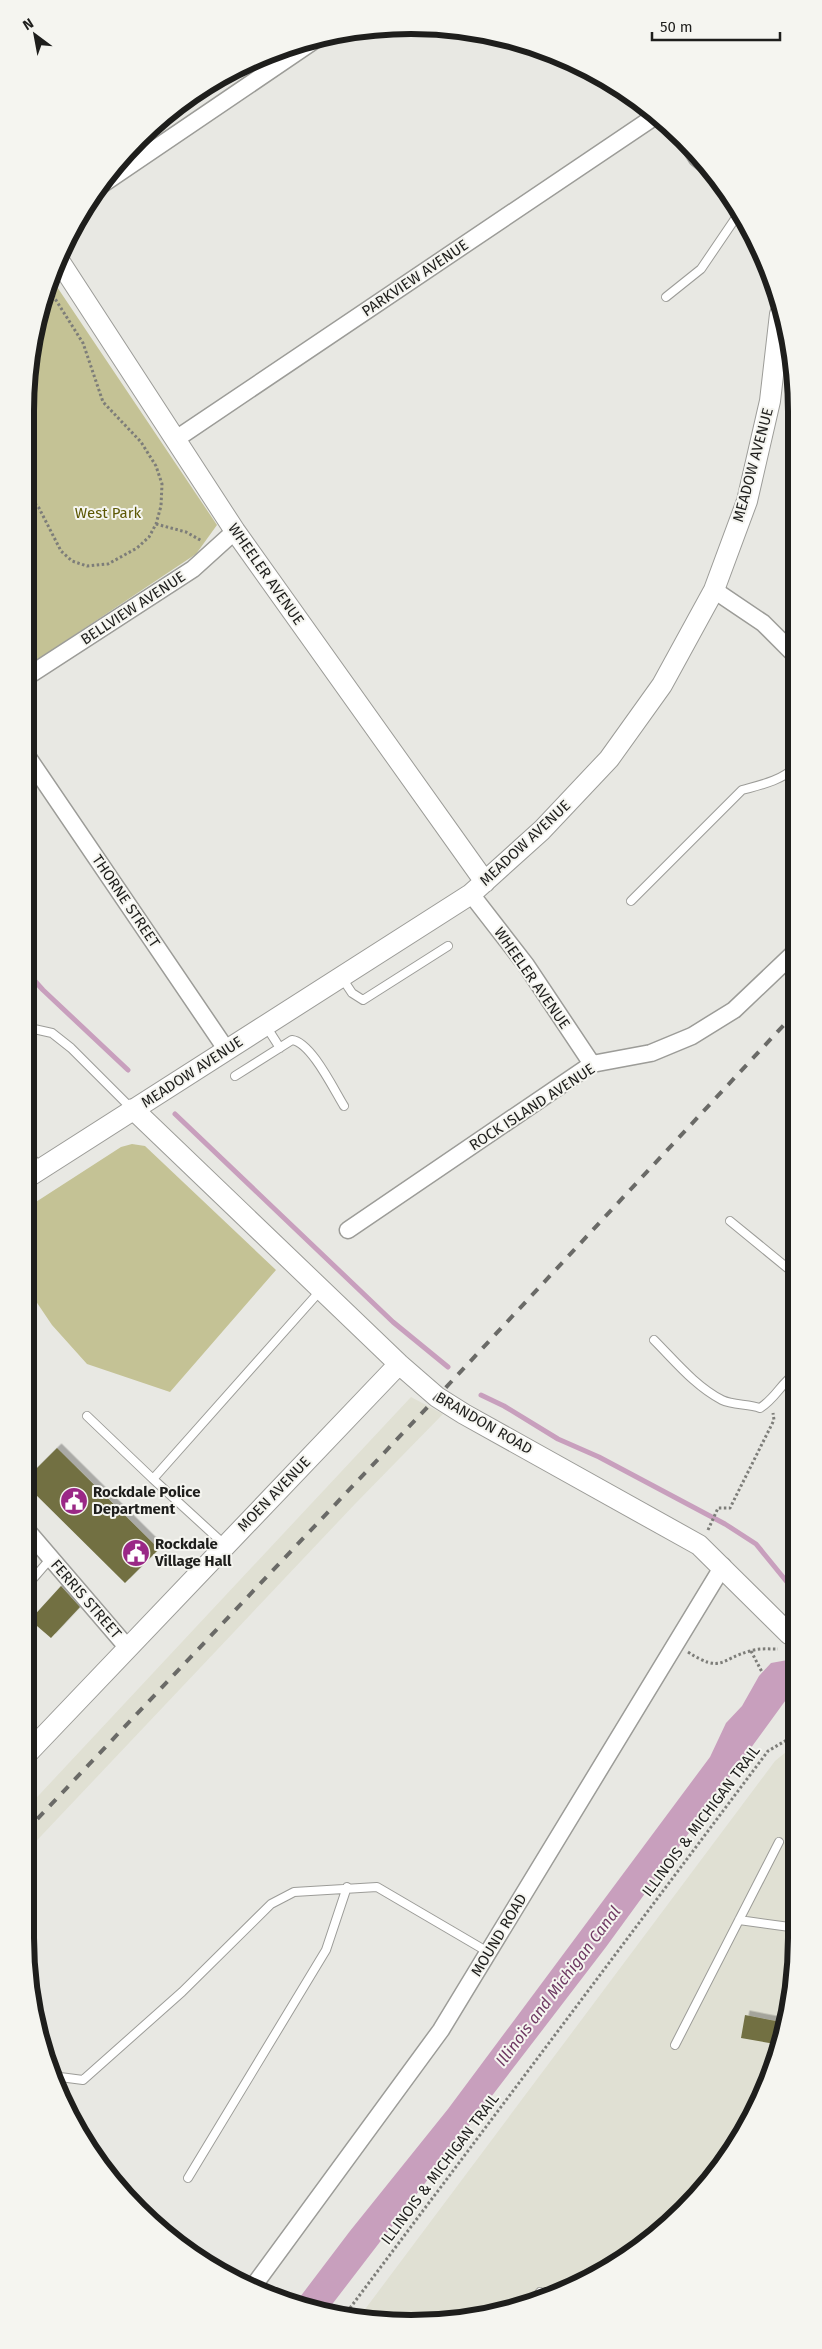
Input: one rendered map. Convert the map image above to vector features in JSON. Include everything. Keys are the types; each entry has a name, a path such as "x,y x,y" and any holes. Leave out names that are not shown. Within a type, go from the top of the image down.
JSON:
{"street":[{"path":"129,159 142,148 295,53"},
{"name":"PARKVIEW AVENUE","path":"176,439 650,119"},
{"name":"WHEELER AVENUE","path":"63,266 235,531 478,888 526,965 592,1064"},
{"name":"MEADOW AVENUE","path":"34,1173 478,888 542,830 609,758 662,685 714,590 747,501 770,401 779,327"},
{"name":"BELLVIEW AVENUE","path":"34,672 192,569 235,531"},
{"path":"714,590 763,623 788,648"},
{"name":"THORNE STREET","path":"34,766 226,1049"},
{"name":"ROCK ISLAND AVENUE","path":"348,1230 592,1064 651,1053 692,1036 734,1010 788,959"},
{"name":"BRANDON ROAD","path":"133,1109 399,1364 437,1397 685,1536 723,1566 777,1622 788,1641"},
{"name":"MOEN AVENUE","path":"34,1746 399,1364"},
{"name":"FERRIS STREET","path":"34,1538 127,1647"},
{"name":"MOUND ROAD","path":"256,2282 441,2030 723,1566"}],"lane":[{"path":"666,297 701,269 736,218"},
{"path":"631,901 742,790 788,773"},
{"path":"341,976 352,993 363,1000 448,946"},
{"path":"265,1024 280,1048"},
{"path":"34,1029 52,1033 71,1048 133,1109"},
{"path":"235,1076 292,1040 298,1040 308,1049 344,1106"},
{"path":"730,1221 788,1268"},
{"path":"153,1478 321,1289"},
{"path":"654,1340 696,1382 724,1401 748,1403 760,1408 773,1400 788,1378"},
{"path":"87,1416 225,1546"},
{"path":"34,1578 51,1558"},
{"path":"675,2045 779,1842"},
{"path":"60,2077 83,2080 182,1992 272,1904 294,1892 377,1886 488,1952"},
{"path":"188,2178 326,1950 347,1887"},
{"path":"739,1920 788,1927"}],"path":[{"path":"34,502 39,508 61,551 72,561 87,566 108,564 121,559 143,542 156,524 161,506 162,484 156,466 141,442 103,402 83,343 53,294"},
{"path":"156,524 186,532 215,549"},
{"path":"710,1527 718,1508 730,1508 774,1420 773,1400"},
{"path":"676,1643 703,1662 722,1664 750,1650 788,1643"},
{"path":"750,1650 762,1672"},
{"name":"ILLINOIS & MICHIGAN TRAIL","path":"349,2310 768,1751 788,1739"}],"shaded area":[{"path":"411,1397 443,1414 355,1504 34,1843 34,1800"},
{"path":"788,1750 788,1938 785,1987 775,2036 760,2082 738,2127 725,2148 695,2187 660,2222 621,2252 600,2265 555,2287 509,2302 460,2312 411,2315 363,2312 775,1761"}],"green space":[{"name":"West Park","path":"56,285 217,525 196,554 34,662 35,386 41,337"},
{"path":"132,1144 145,1146 276,1270 170,1392 87,1364 52,1325 34,1298 34,1203 121,1147"}],"water":[{"name":"Illinois and Michigan Canal","path":"788,1660 788,1697 606,1947 331,2306 299,2298 350,2231 448,2109 710,1757 726,1723 742,1706 759,1676 771,1663"}],"building":[{"path":"57,1448 159,1549 125,1583 34,1493 34,1471"},
{"path":"61,1586 80,1607 51,1638 34,1623 34,1616"},
{"path":"745,2015 779,2022 773,2044 741,2038"}],"waterway":[{"path":"34,980 128,1070"},
{"path":"175,1114 393,1322 448,1367"},
{"path":"481,1395 504,1406 558,1439 599,1457 725,1524 756,1544 788,1583"}],"railway":[{"path":"34,1822 437,1397 788,1021"}],"place":[{"name":"Rockdale Police Department","path":"74,1501"},
{"name":"Rockdale Village Hall","path":"136,1553"}]}
